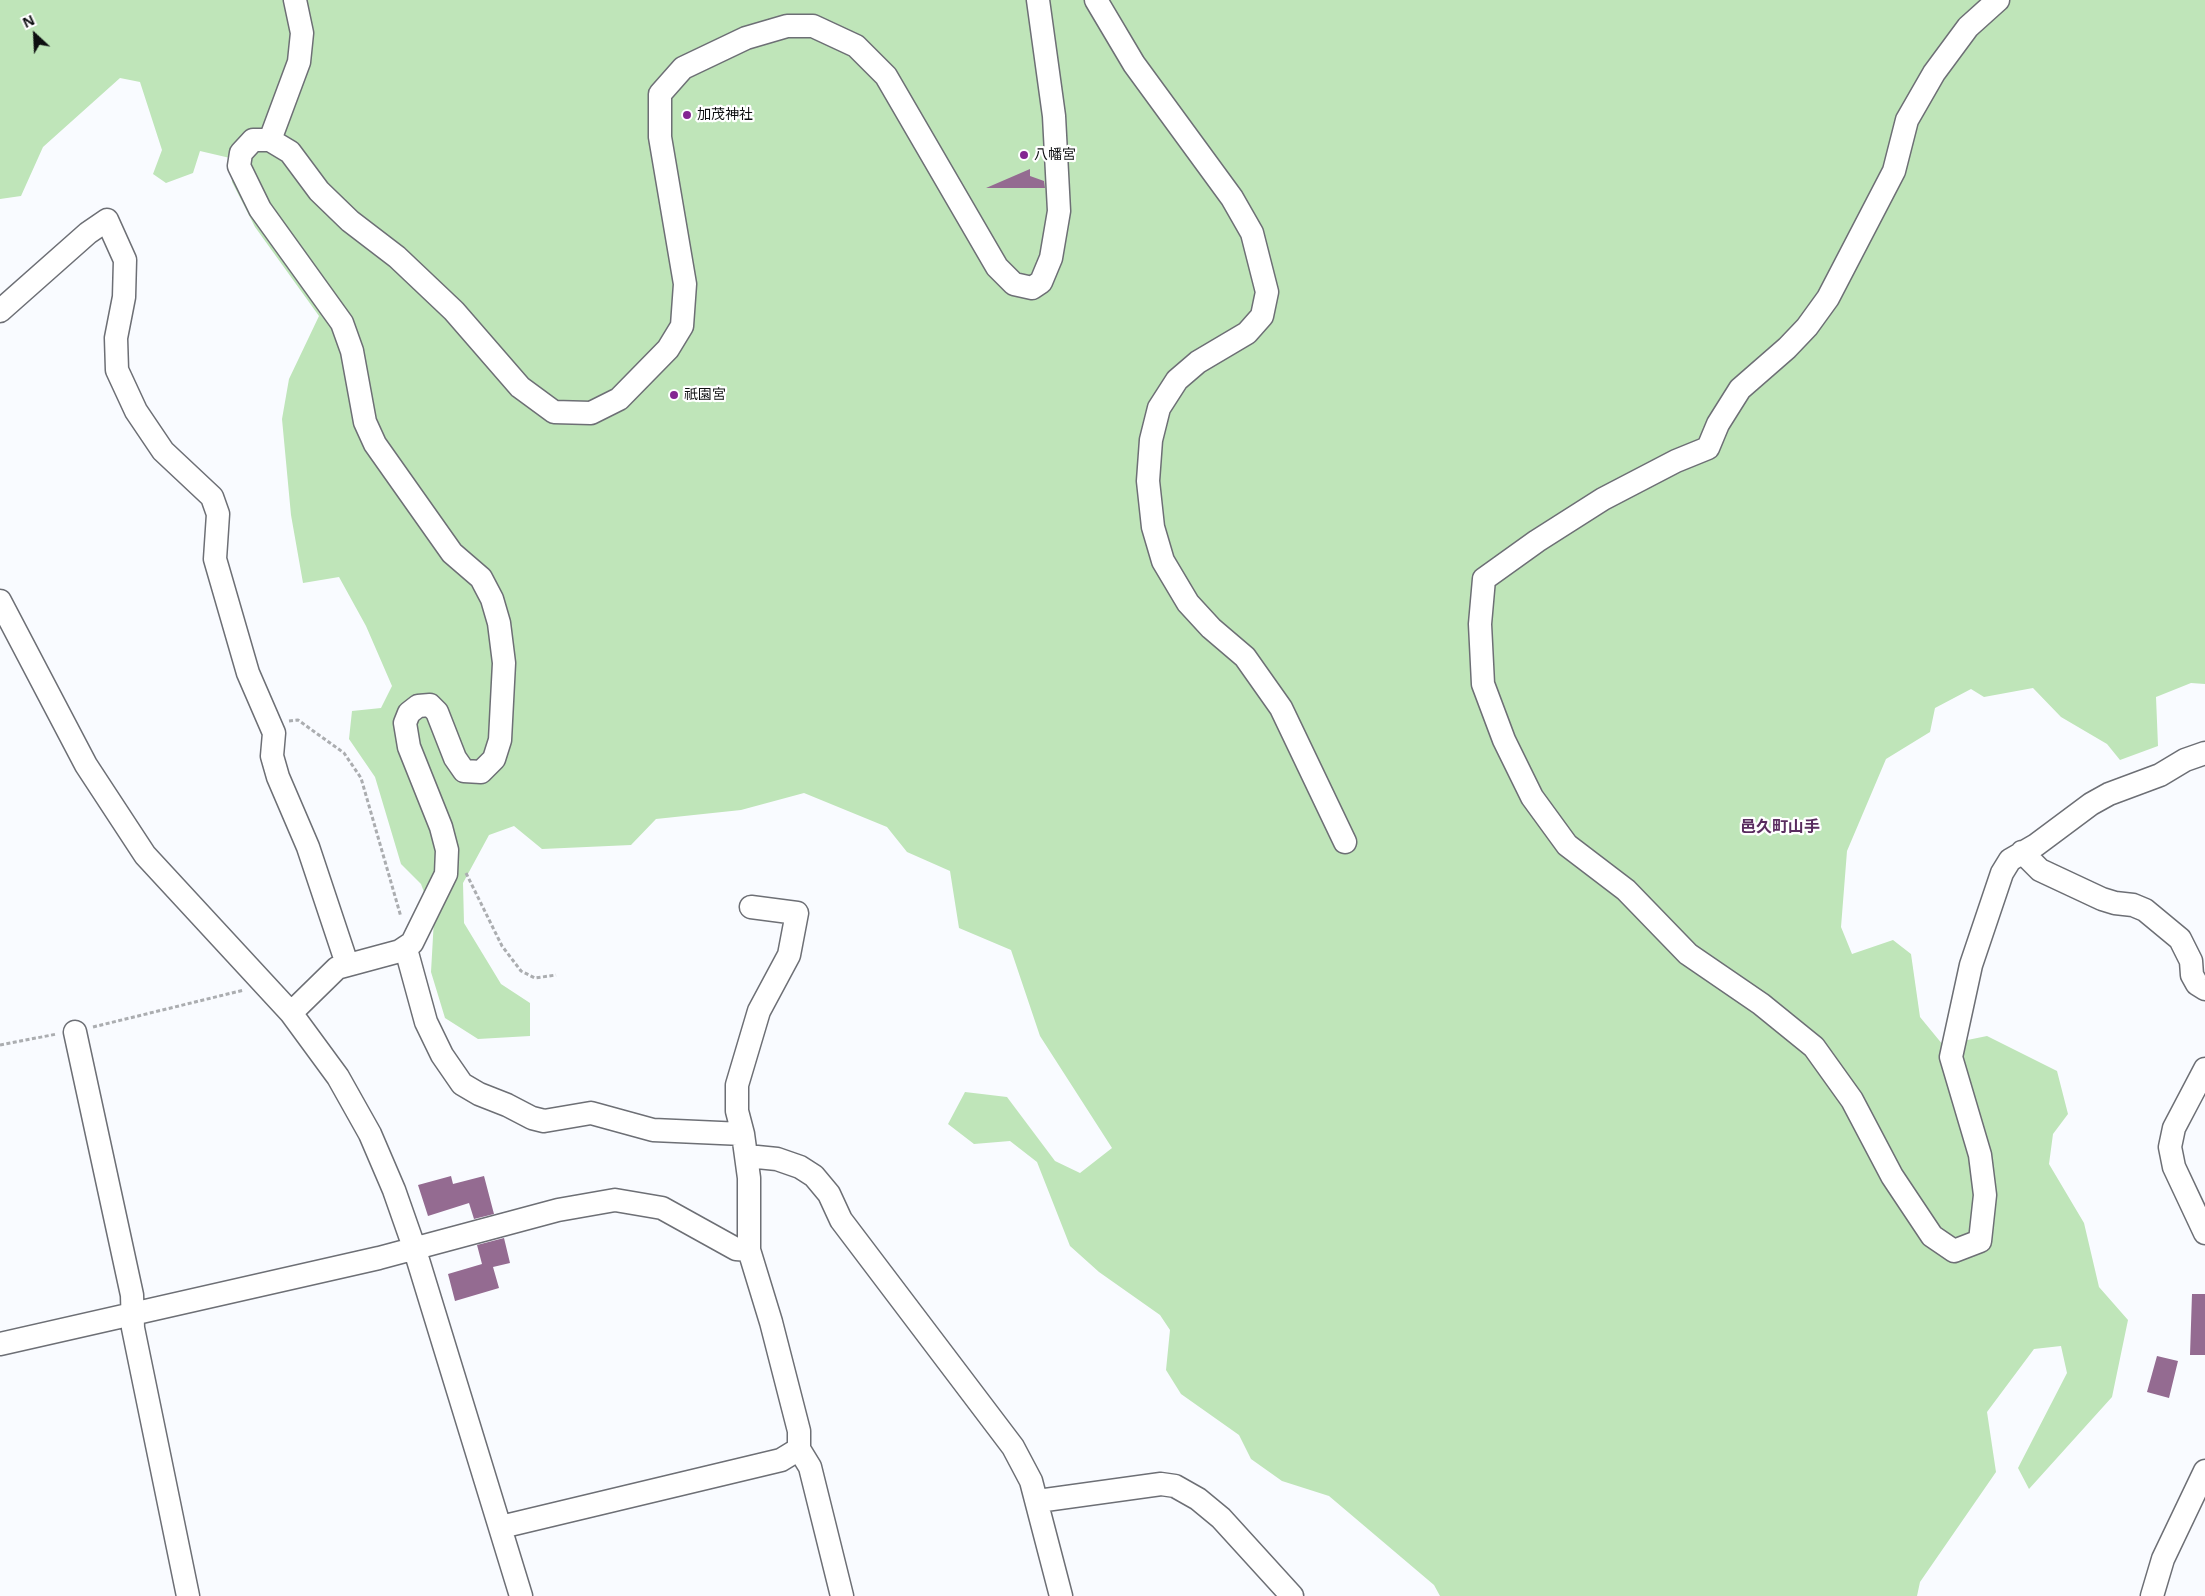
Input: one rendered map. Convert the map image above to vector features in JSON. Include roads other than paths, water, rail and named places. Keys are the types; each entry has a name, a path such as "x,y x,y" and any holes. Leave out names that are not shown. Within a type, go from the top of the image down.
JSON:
{"street":[{"path":"270,140 299,62 302,33 295,0"},
{"path":"1038,0 1053,100 1059,211 1051,258 1041,282 1032,288 1014,284 997,266 886,76 856,46 814,26 787,26 746,38 683,68 660,94 660,137 685,284 682,326 668,349 619,399 591,413 554,412 520,387 454,312 397,257 350,221 319,191 290,152 270,140 253,140 241,153 239,166 243,178 260,209 342,323 352,351 364,422 375,444 452,553 481,578 492,599 499,623 504,663 500,740 494,759 481,772 464,771 455,758 438,712 430,705 418,706 409,713 405,723 408,748 441,827 447,850 446,874 409,946 426,1022 442,1055 462,1084 478,1094 507,1105 532,1118 544,1121 591,1113 653,1130 745,1145 800,1167 814,1176 829,1194 842,1220 1021,1458 1038,1501 1062,1596"},
{"path":"1096,0 1134,64 1232,198 1252,233 1267,292 1262,316 1247,333 1198,362 1177,380 1159,408 1150,440 1148,481 1153,527 1163,561 1188,602 1211,628 1245,657 1281,708 1345,842"},
{"path":"1998,0 1968,27 1934,73 1907,120 1894,172 1828,298 1807,327 1787,348 1740,389 1718,424 1708,448 1676,461 1603,499 1537,541 1484,579 1480,624 1483,684 1504,740 1532,797 1567,845 1626,890 1688,954 1761,1004 1814,1047 1852,1100 1892,1176 1932,1236 1954,1251 1980,1241 1985,1195 1980,1155 1951,1057 1954,1036 1971,965 2002,873 2010,860 2036,845 2103,797 2160,775 2185,760 2205,753"},
{"path":"0,311 88,233 107,220 126,260 124,297 116,338 117,370 136,411 163,451 212,497 218,514 215,559 248,673 274,733 272,756 278,777 308,847 347,964"},
{"path":"0,601 86,765 145,855 291,1013 338,1077 370,1134 394,1190 414,1247 521,1596"},
{"path":"2022,852 2040,870 2102,899 2114,903 2133,904 2145,910 2180,939 2189,955 2192,975 2197,984 2205,989"},
{"path":"751,907 797,913 789,955 759,1011 737,1085 737,1111 745,1145 751,1204 749,1250 774,1331 799,1431 799,1449 810,1466 842,1596"},
{"path":"291,1013 336,968 409,946"},
{"path":"75,1032 132,1295 133,1328 188,1596"},
{"path":"2205,1069 2174,1128 2170,1146 2174,1167 2205,1233"},
{"path":"0,1344 379,1258 414,1247 558,1210 615,1200 662,1208 736,1249 749,1250"},
{"path":"501,1527 781,1460 799,1449"},
{"path":"2152,1596 2163,1559 2205,1471"},
{"path":"1038,1501 1162,1484 1175,1486 1198,1499 1221,1518 1292,1596"}],"place":[{"name":"加茂神社","path":"687,115"},
{"name":"八幡宮","path":"1024,155"},
{"name":"祇園宮","path":"674,395"}],"district":[{"name":"邑久町山手","path":"1780,827"}]}
